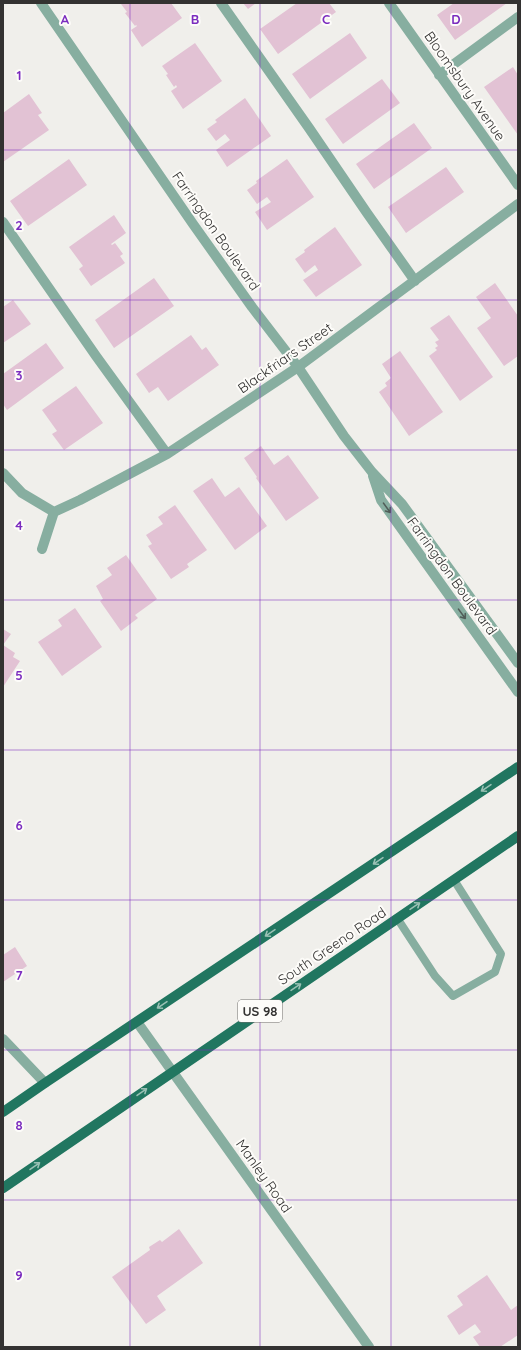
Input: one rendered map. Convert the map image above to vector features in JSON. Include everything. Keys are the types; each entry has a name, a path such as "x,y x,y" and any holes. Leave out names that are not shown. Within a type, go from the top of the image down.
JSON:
{"main road":[{"path":"3,1112 45,1082 518,767"},
{"name":"South Greeno Road","path":"3,1188 172,1071 518,836"}],"street":[{"name":"Farringdon Boulevard","path":"42,3 193,224 252,307 298,368 344,436 372,472 402,504 518,663"},
{"path":"221,3 309,128 366,213 415,281"},
{"name":"Bloomsbury Avenue","path":"388,3 518,185"},
{"path":"439,74 518,17"},
{"name":"Blackfriars Street","path":"54,512 167,454 298,368 518,204"},
{"path":"3,222 92,350 167,454"},
{"name":"Farringdon Boulevard","path":"372,472 381,500 518,692"},
{"path":"3,473 22,493 54,512 42,548"},
{"name":"Manley Road","path":"137,1022 369,1347"},
{"path":"3,1039 45,1082"}],"lane":[{"path":"397,918 435,976 453,996 495,972 501,954 454,880"}],"building":[{"path":"171,3 182,18 142,47 131,30 137,26 135,26 125,13 127,12 121,4"},
{"path":"243,3 256,3 248,9"},
{"path":"297,3 329,3 336,12 278,54 260,29"},
{"path":"454,3 507,3 455,40 437,15"},
{"path":"350,33 367,58 310,99 292,74"},
{"path":"195,43 222,81 183,109 171,91 177,87 176,85 174,87 166,75 168,74 162,66"},
{"path":"513,67 518,75 518,135 484,87"},
{"path":"382,79 400,103 343,144 325,119"},
{"path":"29,94 42,113 38,115 49,130 3,162 3,113"},
{"path":"245,98 271,136 227,167 216,150 230,140 225,134 216,141 207,129 217,122 215,120"},
{"path":"414,123 432,148 374,189 356,164"},
{"path":"69,159 87,185 28,226 10,201"},
{"path":"287,159 314,197 267,230 255,212 271,202 267,197 257,204 247,190 257,183 256,181"},
{"path":"446,167 464,192 406,233 388,207"},
{"path":"114,215 126,233 111,244 112,245 115,243 123,254 120,256 125,263 91,286 79,269 83,266 69,247"},
{"path":"335,227 362,265 316,297 303,280 318,270 315,265 305,273 295,259 305,252 304,250"},
{"path":"154,278 174,306 114,348 95,320"},
{"path":"495,283 518,316 518,356 504,366 477,328 491,318 476,297"},
{"path":"13,300 31,324 3,343 3,307"},
{"path":"449,315 493,377 460,401 429,356 437,350 435,348 438,346 435,342 439,340 430,328"},
{"path":"191,335 202,350 206,347 219,365 168,401 158,387 149,393 136,374"},
{"path":"46,343 64,368 7,410 3,404 3,374"},
{"path":"400,351 443,412 409,436 379,392 387,386 385,383 391,378 382,364"},
{"path":"76,386 103,423 64,450 52,434 57,431 42,410"},
{"path":"261,446 274,465 288,455 319,498 286,521 244,458"},
{"path":"212,478 225,497 239,487 267,526 235,550 193,491"},
{"path":"175,505 207,550 187,564 189,567 171,579 148,546 152,544 146,535 163,524 158,517"},
{"path":"126,555 157,599 135,615 138,618 121,631 100,601 103,599 96,586 112,575 107,568"},
{"path":"75,608 102,647 62,676 38,642 62,626 58,620"},
{"path":"3,629 11,634 3,645"},
{"path":"3,645 15,653 13,657 20,661 3,687"},
{"path":"15,947 27,966 3,982 3,955"},
{"path":"179,1229 203,1263 157,1296 166,1310 146,1324 112,1277 150,1250 149,1247 160,1240 162,1242"},
{"path":"487,1275 511,1310 518,1305 518,1335 500,1347 480,1347 473,1337 481,1332 475,1324 459,1335 447,1316 463,1305 457,1296"}]}
